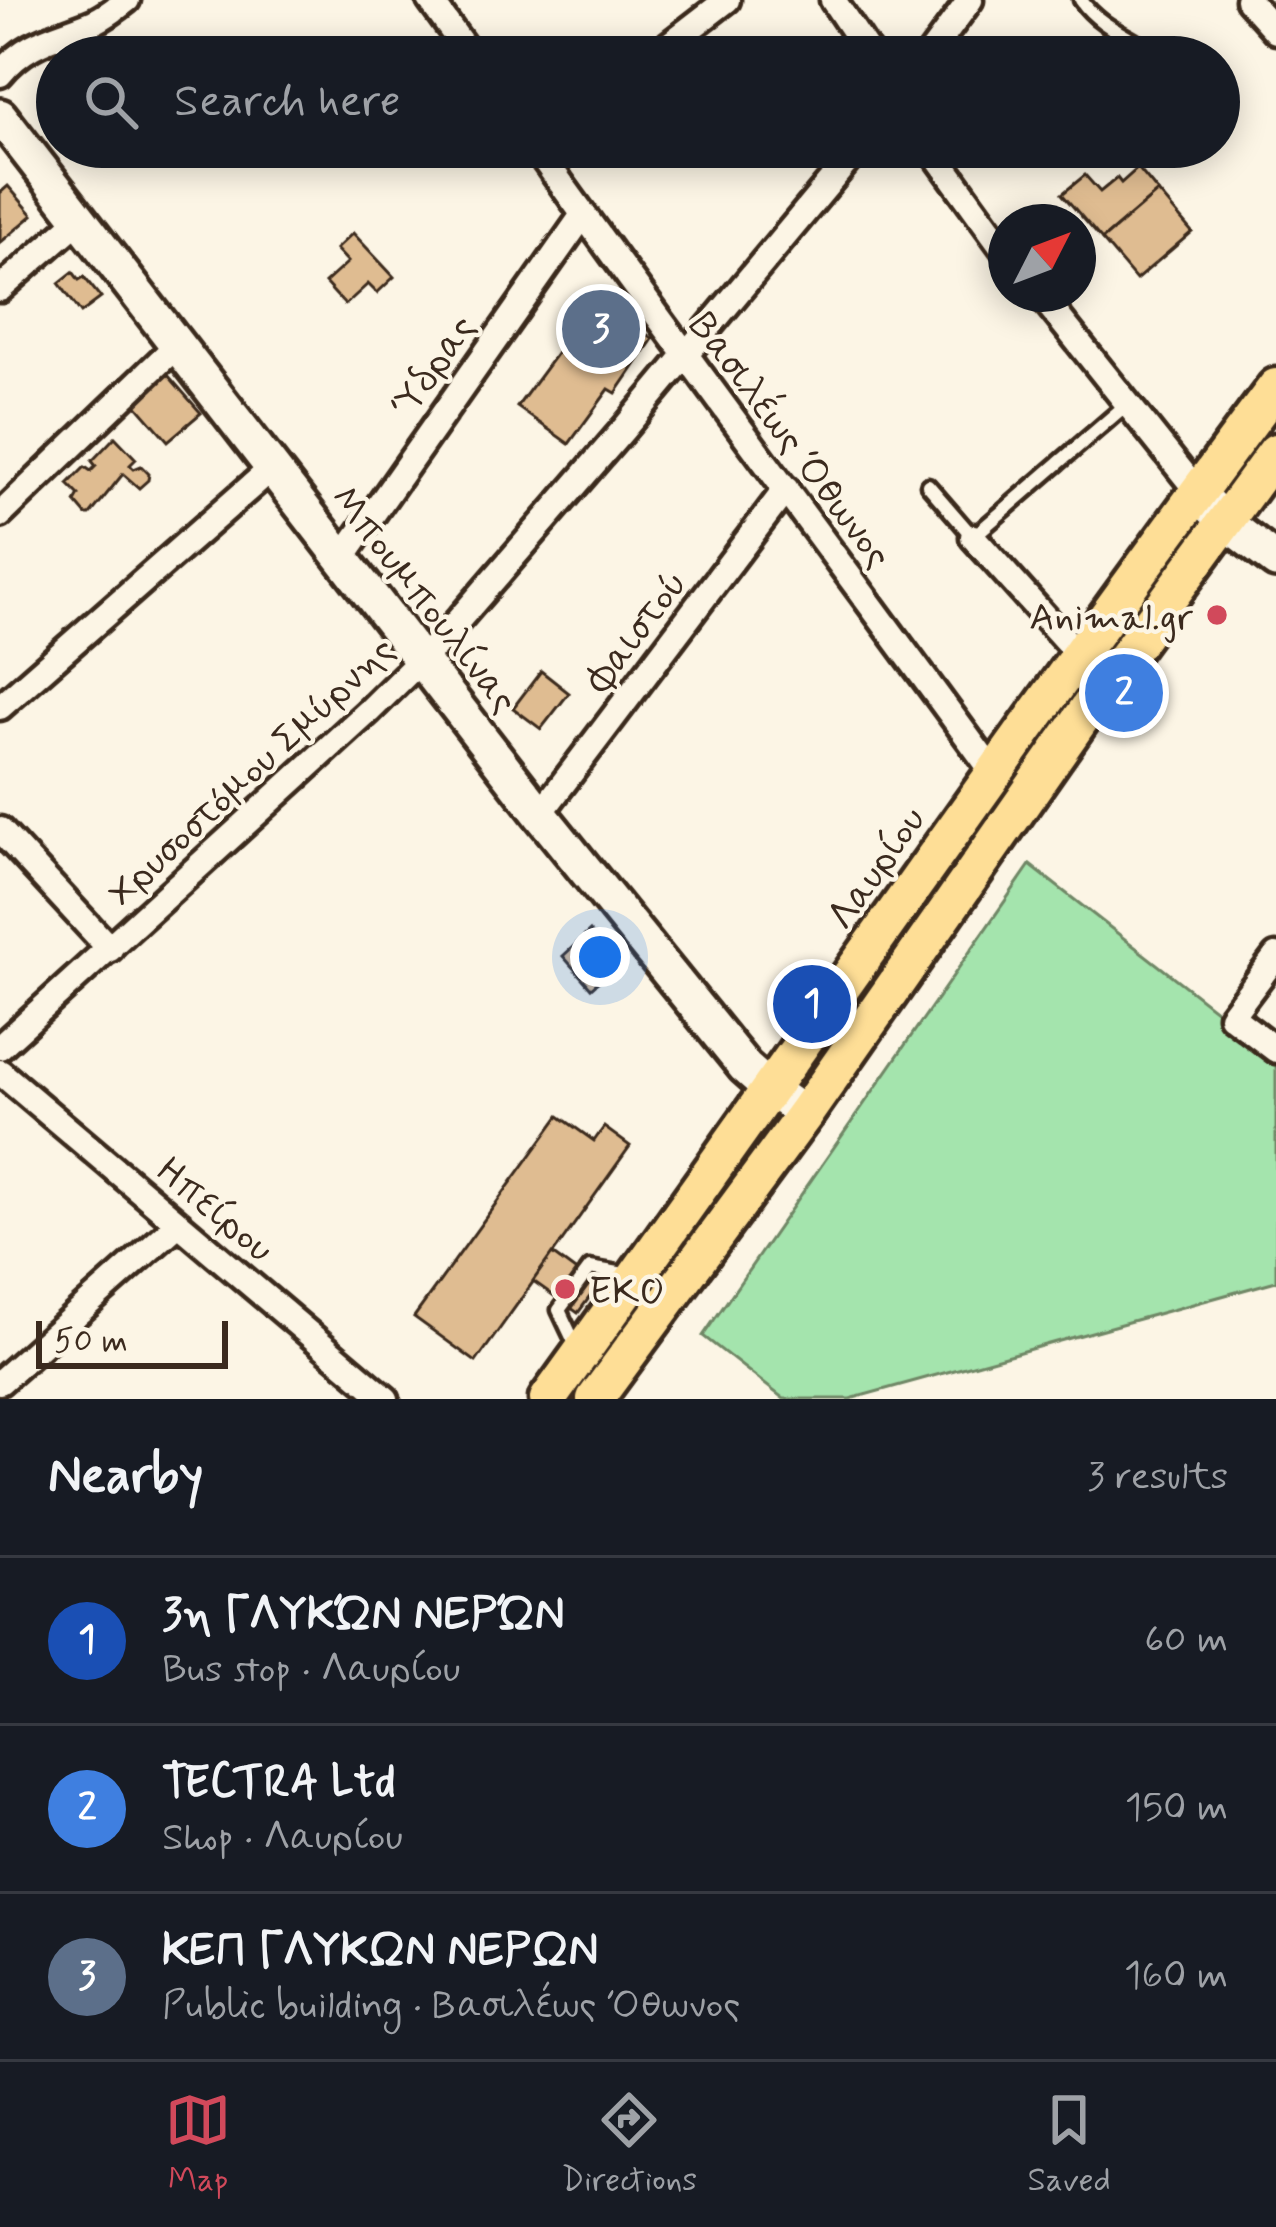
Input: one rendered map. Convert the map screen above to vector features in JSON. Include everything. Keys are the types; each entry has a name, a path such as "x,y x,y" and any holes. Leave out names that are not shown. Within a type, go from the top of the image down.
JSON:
{"main road":[{"name":"Λαυρίου","path":"548,1399 993,772 1276,387"},
{"path":"595,1399 805,1114 1092,703 1276,452"}],"street":[{"path":"57,36 94,22 128,0"},
{"path":"430,0 456,36"},
{"path":"680,36 727,0"},
{"path":"833,0 857,36"},
{"path":"943,36 970,0"},
{"path":"1248,0 1276,31"},
{"path":"0,74 13,58 36,44"},
{"name":"Μπουμπουλίνας","path":"0,116 36,162"},
{"name":"Μπουμπουλίνας","path":"40,168 540,814 745,1067 805,1114"},
{"name":"Βασιλέως Όθωνος","path":"550,168 993,772"},
{"name":"Χρυσοστόμου Σμύρνης","path":"0,1047 422,660 523,548 842,168"},
{"path":"946,168 988,226"},
{"name":"Ύδρας","path":"342,558 583,215"},
{"path":"0,289 80,219"},
{"path":"1054,312 1198,492 1225,522 1276,561"},
{"path":"0,515 177,345"},
{"path":"0,707 272,468"},
{"name":"Φαιστού","path":"540,814 786,489"},
{"path":"973,536 1078,654"},
{"path":"0,830 110,949"},
{"path":"1276,956 1231,1016 1276,1050"},
{"name":"Ηπείρου","path":"0,1072 386,1399"},
{"path":"0,1382 178,1224"}],"lane":[{"path":"1081,0 1123,36"},
{"path":"928,485 973,536 1128,404"}],"green space":[{"path":"1030,865 1276,1057 1276,1281 850,1399 784,1399 703,1336"}],"building":[{"path":"1138,168 1158,192 1102,240 1096,233 1096,204 1071,204 1062,194 1085,175 1100,192 1117,178 1121,183"},
{"path":"8,186 33,215 0,243 0,193"},
{"path":"1158,192 1192,232 1136,280 1102,240"},
{"path":"353,233 394,277 377,293 368,284 345,305 325,283 348,262 336,249"},
{"path":"73,272 79,280 84,277 101,298 81,313 59,283"},
{"path":"610,309 653,339 616,393 609,389 569,444 517,407 573,331 586,341"},
{"path":"167,374 201,413 168,441 134,402"},
{"path":"115,437 136,459 130,465 134,469 141,466 148,480 139,488 123,474 86,515 75,502 79,495 68,484 85,467 91,471 96,466 92,461"},
{"path":"541,671 569,693 541,729 513,708"},
{"path":"590,931 619,963 591,988 563,956"},
{"path":"559,1116 594,1141 604,1127 630,1146 476,1362 414,1317"},
{"path":"552,1254 597,1287 578,1313 533,1281"}],"place":[{"name":"ΚΕΠ ΓΛΥΚΩΝ ΝΕΡΩΝ","path":"601,329"},
{"name":"Animal.gr","path":"1217,615"},
{"name":"TECTRA Ltd","path":"1124,693"},
{"name":"3η ΓΛΥΚΏΝ ΝΕΡΏΝ","path":"812,1004"},
{"name":"EKO","path":"565,1289"}]}
